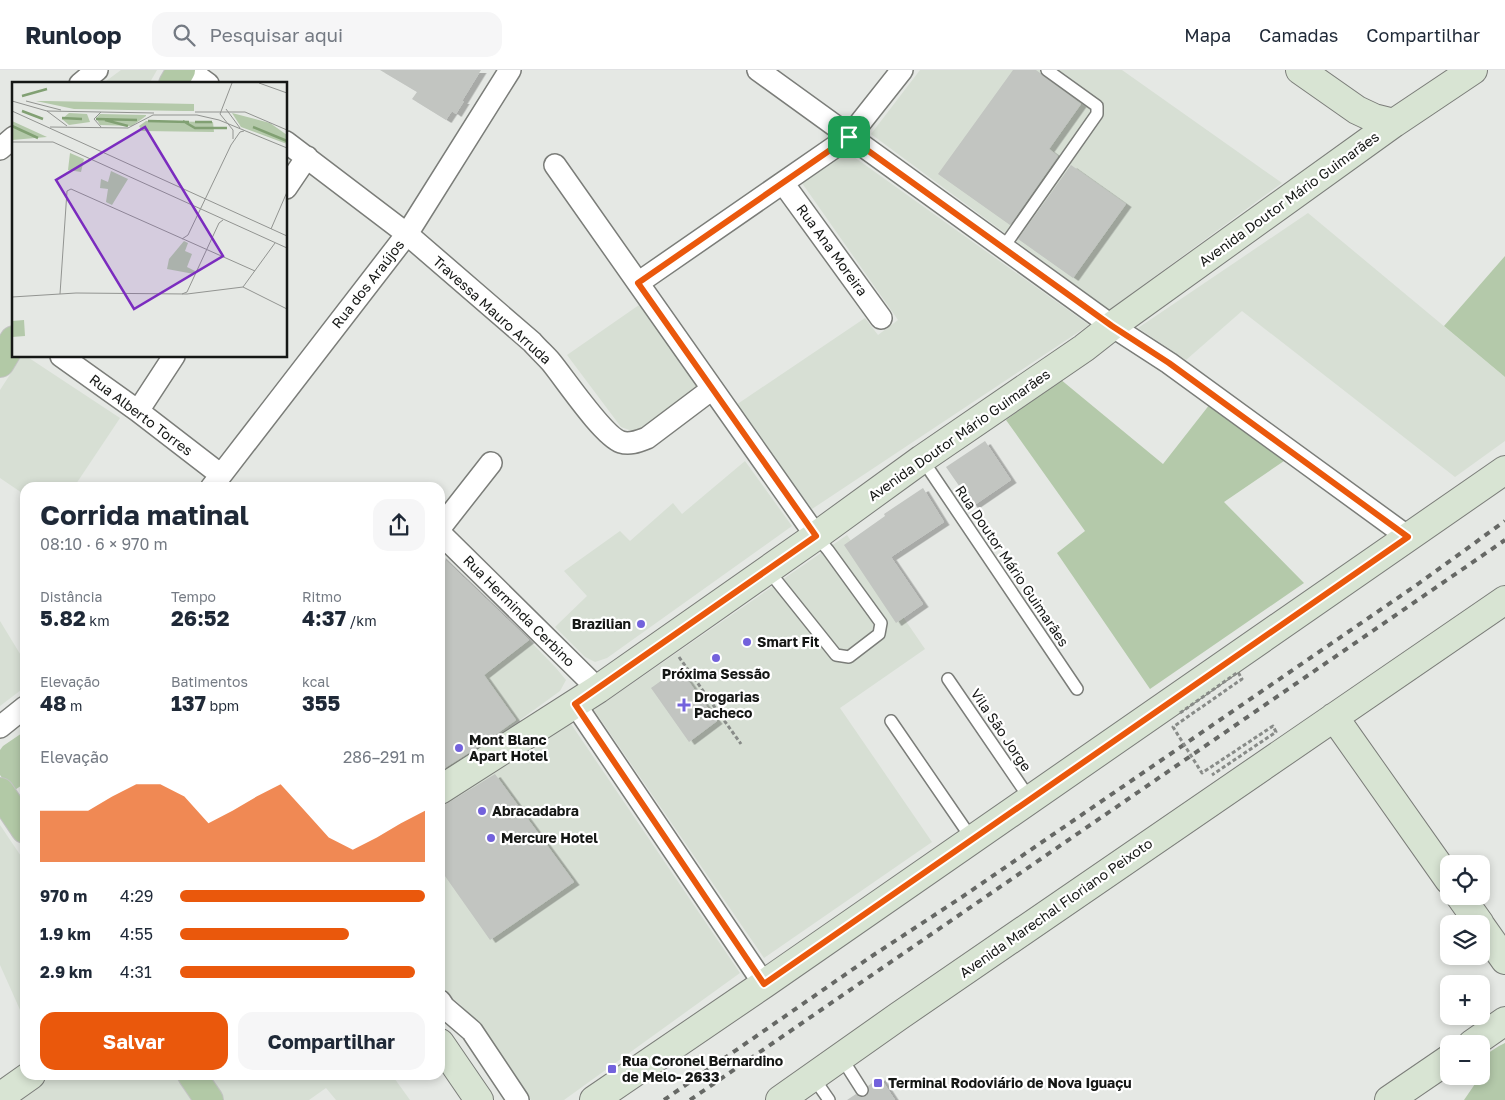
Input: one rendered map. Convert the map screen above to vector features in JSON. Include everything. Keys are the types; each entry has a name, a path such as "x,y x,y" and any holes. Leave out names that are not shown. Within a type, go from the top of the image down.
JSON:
{"main road":[{"path":"174,82 181,70"},
{"path":"1300,70 1356,110 1374,118 1394,123"},
{"name":"Avenida Doutor Mário Guimarães","path":"445,787 598,689 922,459 1084,348 1394,123 1473,70"},
{"path":"1352,154 1357,144 1359,132 1356,110"},
{"path":"0,363 12,343"},
{"path":"594,1100 1505,470"},
{"name":"Avenida Marechal Floriano Peixoto","path":"782,1099 1505,600"},
{"path":"1334,717 1440,867"},
{"path":"0,792 20,822"},
{"path":"1490,939 1505,960"},
{"path":"1485,1035 1505,1021"},
{"path":"445,1050 479,1100"},
{"path":"1389,1100 1440,1065"},
{"path":"0,1097 24,1080"},
{"path":"195,1080 209,1100"}],"street":[{"path":"82,82 97,70"},
{"path":"190,70 205,82"},
{"name":"Rua dos Araújos","path":"216,481 407,234 510,70"},
{"path":"758,70 1112,326 1169,363 1408,537"},
{"path":"638,283 849,137 902,70"},
{"path":"0,149 12,139"},
{"name":"Travessa Mauro Arruda","path":"288,143 407,234 532,342 550,360 612,438 627,443 647,438 712,389"},
{"path":"288,185 307,157"},
{"path":"555,165 816,536"},
{"name":"Rua Ana Moreira","path":"783,183 881,318"},
{"name":"Rua Alberto Torres","path":"64,358 138,410 216,481"},
{"path":"138,410 173,358"},
{"path":"445,522 491,464"},
{"name":"Rua Herminda Cerbino","path":"445,538 598,689"},
{"path":"575,704 764,984"},
{"path":"0,727 20,711"},
{"path":"445,1008 472,1031 518,1100"}],"lane":[{"path":"1003,248 1097,114 1098,106 1047,70"},
{"name":"Rua Doutor Mário Guimarães","path":"922,459 1076,689"},
{"path":"768,570 836,655 849,657 879,634 881,623 816,536"},
{"name":"Vila São Jorge","path":"948,679 1030,799"},
{"path":"891,721 972,840"},
{"path":"841,1057 862,1090"},
{"path":"813,1077 829,1100"}],"path":[{"path":"667,640 741,744"},
{"path":"1180,713 1238,672 1242,679 1173,727 1202,773 1273,726 1276,732 1212,775"}],"shaded area":[{"path":"121,70 157,70 150,82 105,82"},
{"path":"920,70 1122,70 1282,183 1109,310 871,134"},
{"path":"847,152 1089,325 812,509 736,405 865,318 878,335 898,320 802,183"},
{"path":"1308,213 1505,377 1505,441 1455,477 1242,311 1186,360 1138,328"},
{"path":"639,305 699,388 635,432 621,427 567,355"},
{"path":"21,358 29,358 120,418 77,482 20,482 20,492 0,478 0,390"},
{"path":"745,461 792,526 607,658 595,662 585,657 555,627 587,596 564,571 620,531 630,541 673,503 682,514"},
{"path":"847,535 925,649 840,708 932,842 764,958 594,710"},
{"path":"0,621 20,654 20,691 0,706"},
{"path":"529,640 566,680 560,691 445,774 445,702"},
{"path":"569,721 740,973 564,1100 531,1100 461,1005 445,993 445,802"},
{"path":"0,825 20,855 20,1010 0,965"},
{"path":"44,1080 179,1080 193,1100 14,1100"},
{"path":"209,1080 396,1080 410,1100 336,1100 326,1088 309,1100 223,1100"}],"green space":[{"path":"1505,256 1505,377 1444,326"},
{"path":"1060,379 1163,464 1210,404 1284,461 1224,502 1304,583 1150,689 1057,553 1085,531 1006,420"},
{"path":"20,734 20,786 12,792 0,775 0,750"},
{"path":"1505,1043 1505,1100 1464,1100 1474,1085 1490,1085 1490,1052"}],"building":[{"path":"380,70 481,70 456,114 452,111 446,120 412,99 417,92"},
{"path":"1013,70 1036,70 1081,104 1049,149 1058,156 1010,225 938,174"},
{"path":"1071,165 1126,204 1073,278 1018,239"},
{"path":"985,441 1011,480 973,506 946,467"},
{"path":"923,488 944,522 891,557 923,604 896,623 844,545 885,516 884,514"},
{"path":"445,560 529,640 484,675 516,720 445,768"},
{"name":"Drogarias Pacheco","path":"679,668 717,721 689,742 651,688"},
{"name":"Mercure Hotel","path":"495,774 574,882 490,940 445,876 445,804"},
{"name":"Terminal Rodoviário de Nova Iguaçu","path":"880,1077 895,1100 847,1100 856,1094 862,1097 866,1096 869,1090 868,1086"}],"railway":[{"path":"664,1100 1418,584 1505,521"},
{"path":"690,1100 1505,540"}],"place":[{"name":"Brazilian","path":"641,624"},
{"name":"Smart Fit","path":"747,642"},
{"name":"Próxima Sessão","path":"716,658"},
{"name":"Drogarias Pacheco","path":"684,705"},
{"name":"Mont Blanc Apart Hotel","path":"459,748"},
{"name":"Abracadabra","path":"482,811"},
{"name":"Mercure Hotel","path":"491,838"},
{"name":"Rua Coronel Bernardino de Melo- 2633","path":"612,1069"},
{"name":"Terminal Rodoviário de Nova Iguaçu","path":"878,1083"}],"route":[{"path":"849,137 1112,326 1169,363 1408,537 764,984 575,704 816,536 638,283 849,137"}]}
